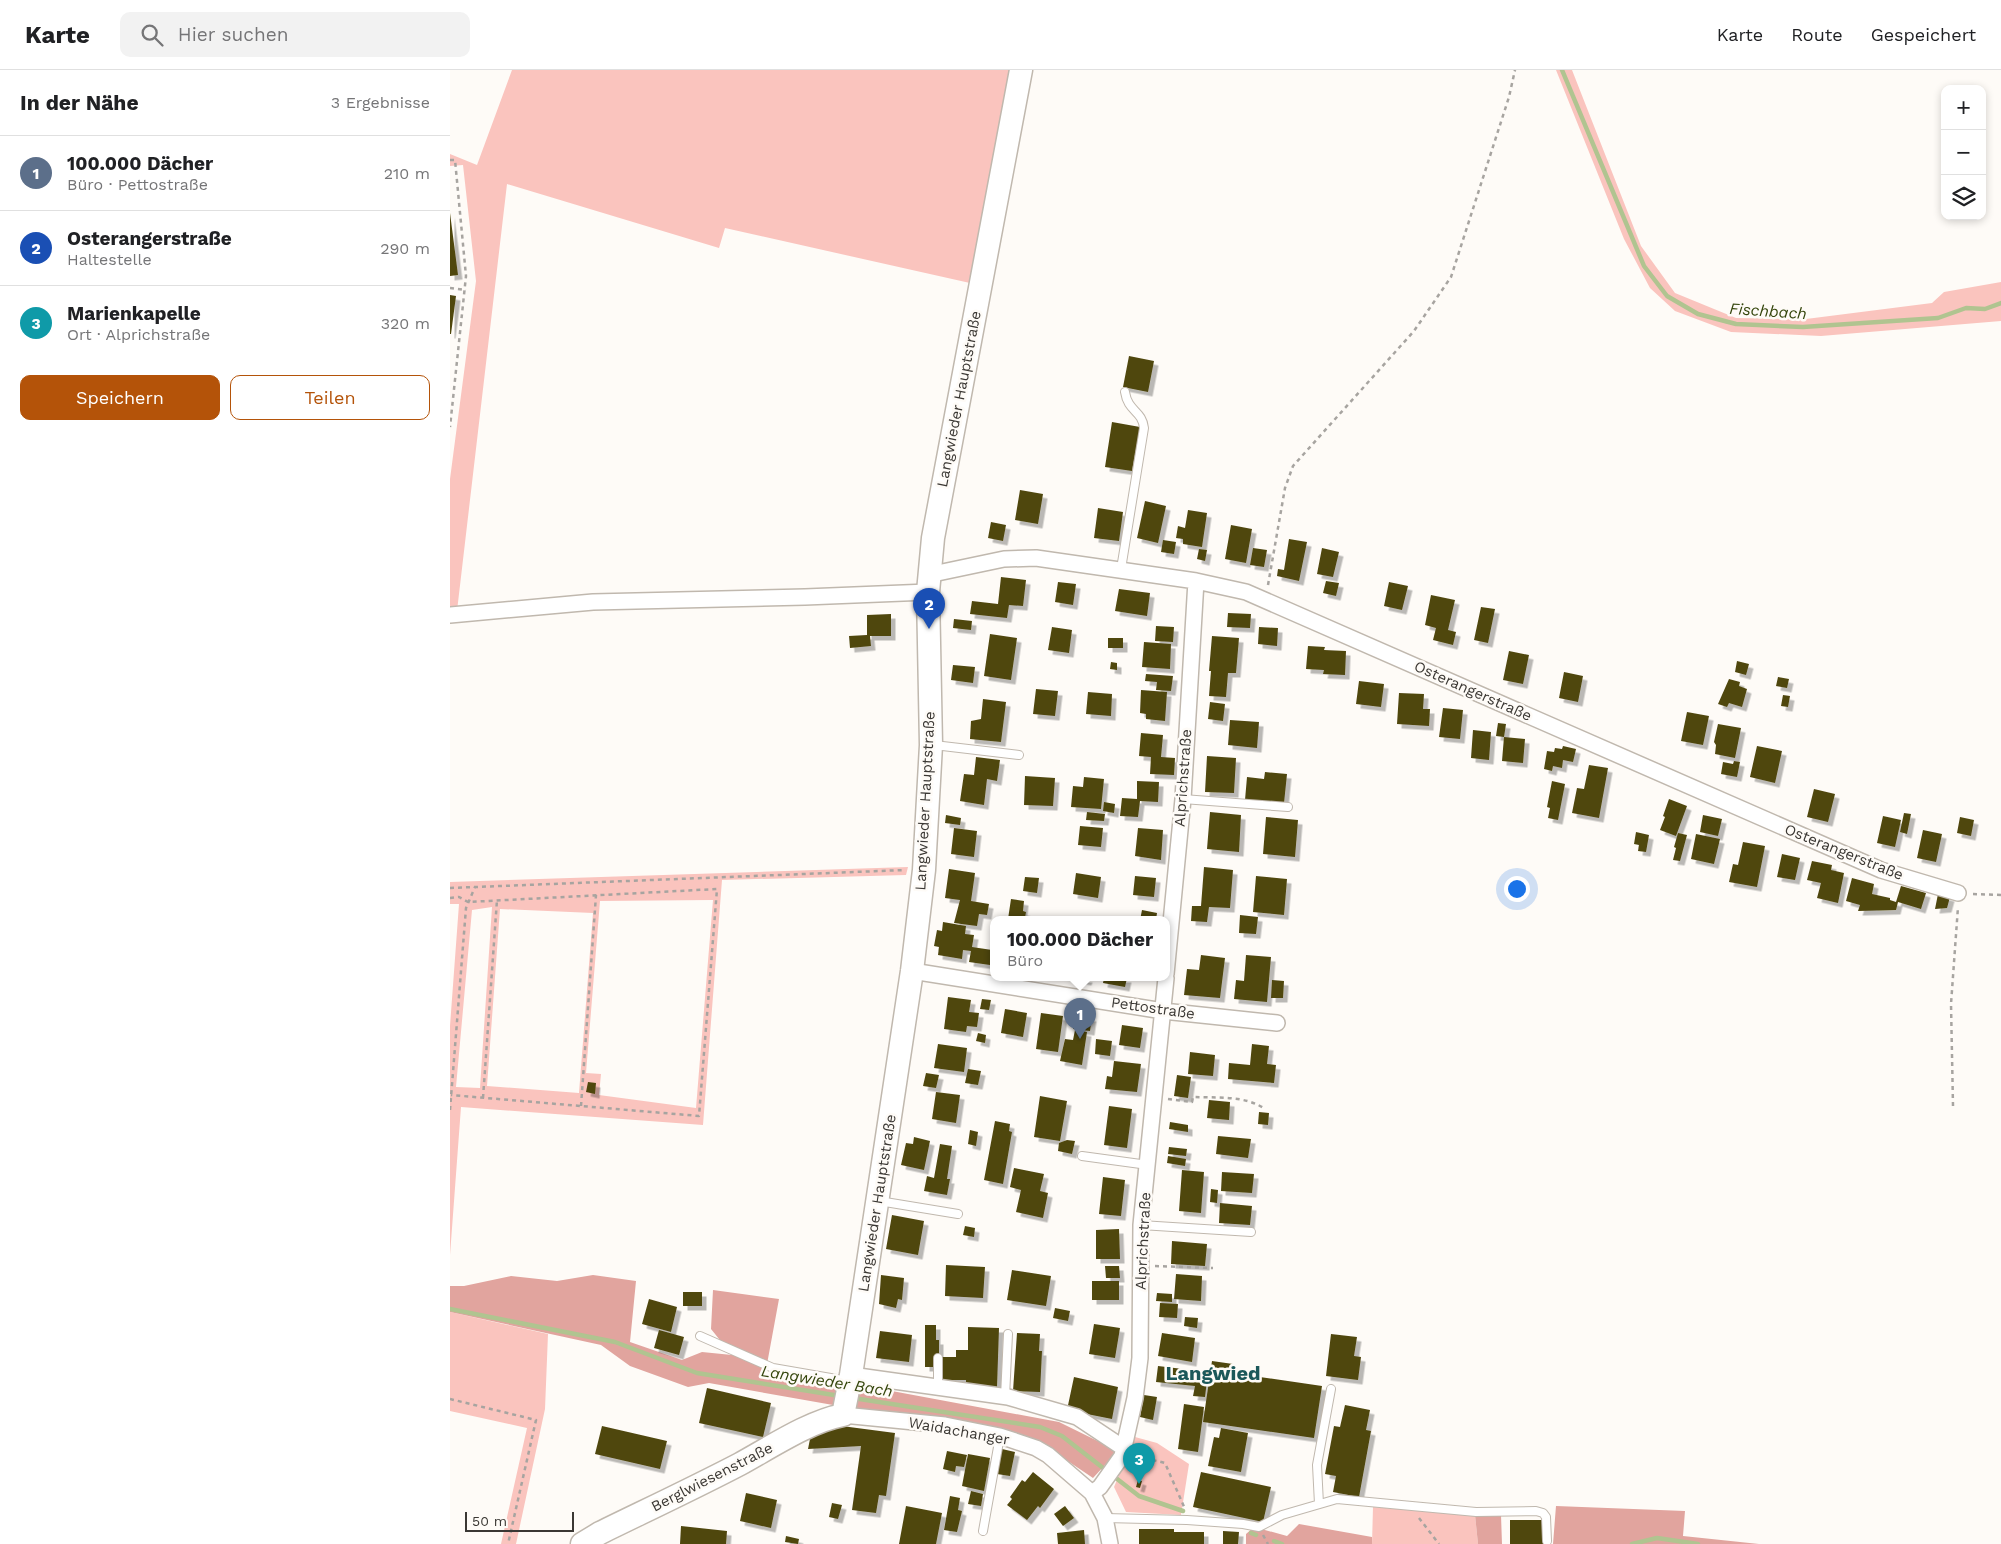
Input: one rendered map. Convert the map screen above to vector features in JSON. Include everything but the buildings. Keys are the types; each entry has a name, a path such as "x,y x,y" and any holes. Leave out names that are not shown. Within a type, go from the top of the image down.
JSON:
{"street":[{"name":"Langwieder Hauptstraße","path":"844,1411 851,1379 912,971 924,870 931,745 928,583 933,538 1021,70"},
{"name":"Osterangerstraße","path":"450,615 593,602 805,597 928,583 1004,559 1036,558 1196,581 1246,592 1262,598 1881,870 1958,893"},
{"name":"Alprichstraße","path":"1170,934 1183,799 1196,581"},
{"name":"Pettostraße","path":"912,971 1163,1011 1277,1023"},
{"name":"Alprichstraße","path":"1096,1490 1119,1463 1125,1449 1135,1398 1140,1358 1141,1225 1166,981"},
{"path":"851,1379 938,1386 1005,1397 1077,1417 1125,1449"},
{"name":"Waidachanger","path":"844,1411 1000,1436 1036,1448 1096,1490 1105,1518 1110,1544"},
{"name":"Berglwiesenstraße","path":"582,1544 600,1533 844,1411"}],"lane":[{"path":"1121,569 1144,428 1143,418 1126,401 1125,392"},
{"path":"931,745 1019,755"},
{"path":"1183,799 1288,807"},
{"path":"1082,1156 1148,1165"},
{"path":"877,1201 958,1214"},
{"path":"1141,1225 1251,1232"},
{"path":"1005,1397 1008,1334"},
{"path":"700,1336 773,1368 851,1379"},
{"path":"938,1358 938,1386"},
{"path":"1319,1504 1317,1464 1331,1389"},
{"path":"983,1531 1000,1436"},
{"path":"1105,1518 1187,1520 1259,1527 1282,1515 1337,1499 1476,1512 1536,1511 1543,1513 1546,1517 1547,1541"}],"path":[{"path":"1262,598 1270,581 1285,488 1293,466 1414,331 1451,278 1509,97 1515,70"},
{"path":"450,159 455,160 466,276 466,290 451,401 450,427"},
{"path":"450,288 466,290"},
{"path":"450,888 924,870"},
{"path":"450,1110 466,908 475,887"},
{"path":"450,898 459,898 468,902 717,889 699,1116 451,1095"},
{"path":"1953,1106 1951,1004 1958,893 2001,895"},
{"path":"582,1106 596,895"},
{"path":"484,1098 497,900"},
{"path":"1154,1098 1192,1102 1193,1097 1235,1099 1256,1102 1265,1108"},
{"path":"1141,1266 1213,1268"},
{"path":"450,1399 536,1420 508,1544"},
{"path":"1125,1449 1132,1455 1165,1463 1185,1508 1187,1520"},
{"path":"1414,1511 1439,1544"}],"shaded area":[{"path":"512,70 1010,70 970,283 725,228 719,248 507,184 457,611 543,609 450,619 450,479 476,281 463,165 450,166 450,154 477,165"},
{"path":"1556,70 1572,70 1641,246 1675,293 1736,318 1806,319 1932,303 1944,292 2001,282 2001,321 1821,336 1731,332 1675,311 1650,288 1624,239"},
{"path":"908,867 906,875 722,880 703,1125 461,1107 450,1255 450,1026 459,904 450,904 450,882","holes":["713,900 696,1108 599,1095 601,1074 586,1073 600,901","492,907 480,1088 456,1087 472,910","500,909 593,913 579,1093 487,1086"]},
{"path":"593,1275 636,1281 630,1342 682,1360 702,1352 732,1355 711,1329 713,1290 779,1299 765,1375 865,1386 1059,1422 1118,1451 1093,1478 1047,1447 937,1419 833,1405 709,1383 688,1387 630,1366 601,1345 450,1312 450,1286 464,1286 511,1276 557,1281"},
{"path":"450,1312 548,1334 545,1409 516,1544 501,1544 527,1428 450,1411"},
{"path":"1135,1437 1157,1443 1189,1464 1181,1515 1126,1512 1114,1487"},
{"path":"1556,1506 1685,1511 1683,1536 1759,1544 1553,1544"},
{"path":"1373,1507 1475,1515 1478,1544 1372,1544"},
{"path":"1475,1515 1501,1515 1502,1544 1478,1544"},
{"path":"1299,1524 1372,1537 1372,1544 1246,1544 1246,1534 1254,1527 1287,1536"}],"waterway":[{"name":"Fischbach","path":"1562,70 1644,266 1667,296 1698,314 1736,324 1803,327 1938,318 1966,308 1985,309 2001,303"},
{"name":"Langwieder Bach","path":"450,1309 615,1342 697,1373 840,1396"},
{"name":"Langwieder Bach","path":"853,1398 1040,1427 1062,1436 1139,1496 1183,1511"},
{"name":"Langwieder Bach","path":"1251,1533 1256,1535"},
{"name":"Langwieder Bach","path":"1632,1544 1657,1538 1698,1544"},
{"name":"Langwieder Bach","path":"1274,1541 1282,1544"}],"place":[{"name":"Osterangerstraße","path":"929,629"},
{"name":"100.000 Dächer","path":"1080,1039"},
{"name":"Marienkapelle","path":"1139,1484"}],"district":[{"name":"Langwied","path":"1213,1373"}]}
